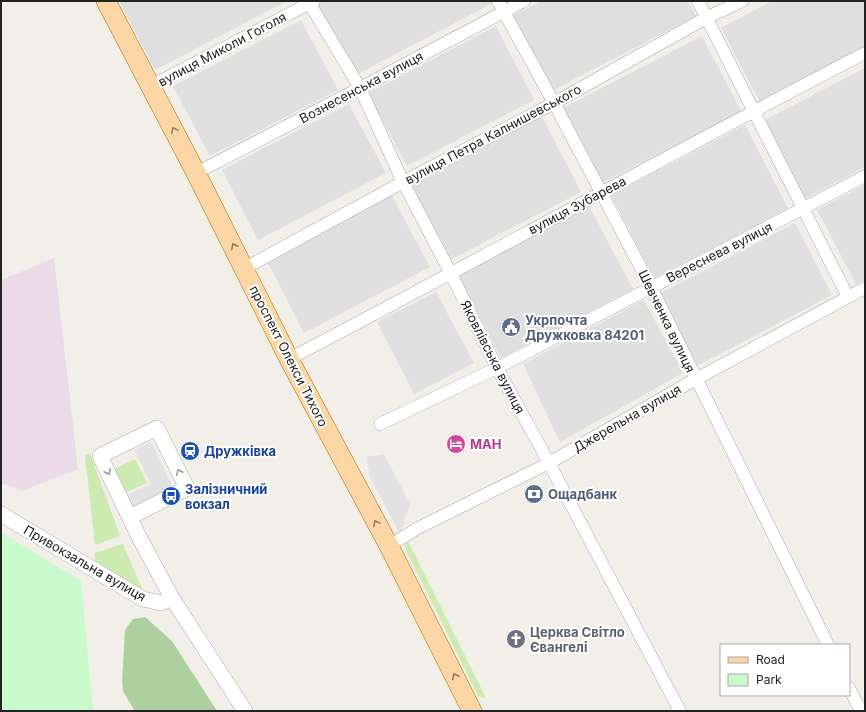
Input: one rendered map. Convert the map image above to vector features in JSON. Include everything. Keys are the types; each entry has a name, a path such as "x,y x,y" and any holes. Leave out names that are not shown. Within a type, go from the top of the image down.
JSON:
{"main road":[{"name":"проспект Олекси Тихого","path":"106,1 245,268 289,359 389,546 472,711"}],"street":[{"name":"Вознесенська вулиця","path":"196,173 360,88 500,6 524,1"},
{"path":"698,1 848,297"},
{"name":"вулиця Петра Калнишевського","path":"245,268 403,182 554,103 706,18 742,1"},
{"name":"вулиця Миколи Гоголя","path":"151,86 310,2"},
{"name":"Яковлівська вулиця","path":"310,2 360,88 403,182 451,274 497,368 680,711"},
{"name":"Шевченка вулиця","path":"500,6 554,103 651,287 828,644"},
{"name":"вулиця Зубарева","path":"289,359 451,274 753,110 865,53"},
{"name":"Вереснева вулиця","path":"380,424 497,368 865,176"},
{"name":"Джерельна вулиця","path":"389,546 418,528 549,463 696,379 865,288"},
{"name":"Привокзальна вулиця","path":"130,516 187,488 157,428 100,456 130,516 172,598 245,711"},
{"name":"Привокзальна вулиця","path":"1,514 143,599 161,603 172,598"},
{"path":"850,690 858,707"}],"shaded area":[{"path":"119,1 287,1 155,70"},
{"path":"314,1 492,1 493,3 348,79"},
{"path":"541,1 688,1 696,16 550,92 510,17"},
{"path":"772,1 865,1 865,50 761,104 721,28"},
{"path":"301,20 338,90 210,156 173,86"},
{"path":"496,26 534,100 407,166 368,93"},
{"path":"702,36 741,111 600,184 561,109"},
{"path":"865,68 865,167 804,199 763,121"},
{"path":"349,104 386,173 258,240 222,170"},
{"path":"541,115 581,192 450,260 410,184"},
{"path":"745,125 788,208 654,278 611,195"},
{"path":"865,185 865,280 856,284 817,210"},
{"path":"391,194 430,267 304,333 266,259"},
{"path":"589,206 633,289 501,358 458,275"},
{"path":"795,223 832,295 697,366 659,294"},
{"path":"54,258 78,469 22,491 1,483 1,280"},
{"path":"436,292 474,363 414,394 377,322"},
{"path":"644,300 683,373 560,442 523,364"},
{"path":"151,442 174,490 132,510 125,496 151,484 134,450"},
{"path":"384,454 410,504 400,534 370,477 366,457"}],"green space":[{"path":"90,453 120,536 95,545 85,456"},
{"path":"135,459 147,483 125,493 114,469"},
{"path":"1,532 81,581 93,711 1,711"},
{"path":"408,541 486,698 478,696 406,550 405,544"},
{"path":"123,544 144,593 97,567 94,553"},
{"path":"145,617 172,641 217,711 134,710 123,691 122,682 125,630 133,619"}],"place":[{"name":"Укрпочта Дружковка 84201","path":"511,327"},
{"name":"МАН","path":"456,444"},
{"name":"Дружківка","path":"190,451"},
{"name":"Ощадбанк","path":"534,494"},
{"name":"Залізничний вокзал","path":"171,496"},
{"name":"Церква Світло Євангелі","path":"516,639"}]}
